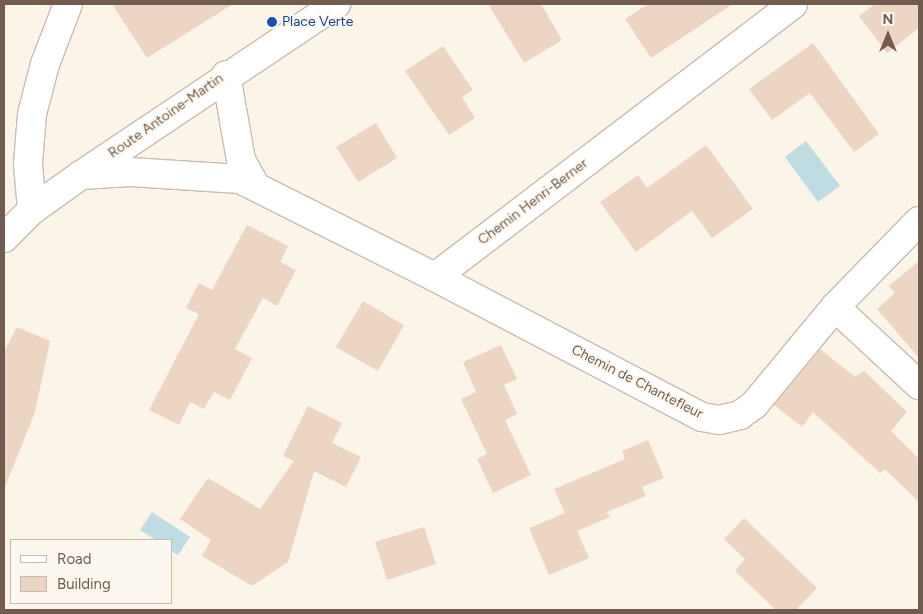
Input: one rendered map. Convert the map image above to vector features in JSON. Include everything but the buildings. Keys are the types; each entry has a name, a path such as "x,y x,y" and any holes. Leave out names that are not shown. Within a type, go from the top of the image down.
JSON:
{"street":[{"path":"32,210 28,164 32,114 45,64 68,4"},
{"name":"Route Antoine-Martin","path":"4,238 32,210 81,175 226,75 336,4"},
{"name":"Chemin Henri-Berner","path":"435,277 793,4"},
{"path":"226,75 241,160 254,183"},
{"path":"81,175 130,172 226,177 254,183 435,277"},
{"name":"Chemin de Chantefleur","path":"435,277 702,417 720,420 740,415 754,405 835,307 919,221"},
{"path":"835,307 919,385"}],"water":[{"path":"806,141 840,186 818,202 785,157"},
{"path":"152,512 190,537 178,555 172,552 172,539 154,539 140,530"}],"place":[{"name":"Place Verte","path":"272,22"}]}
